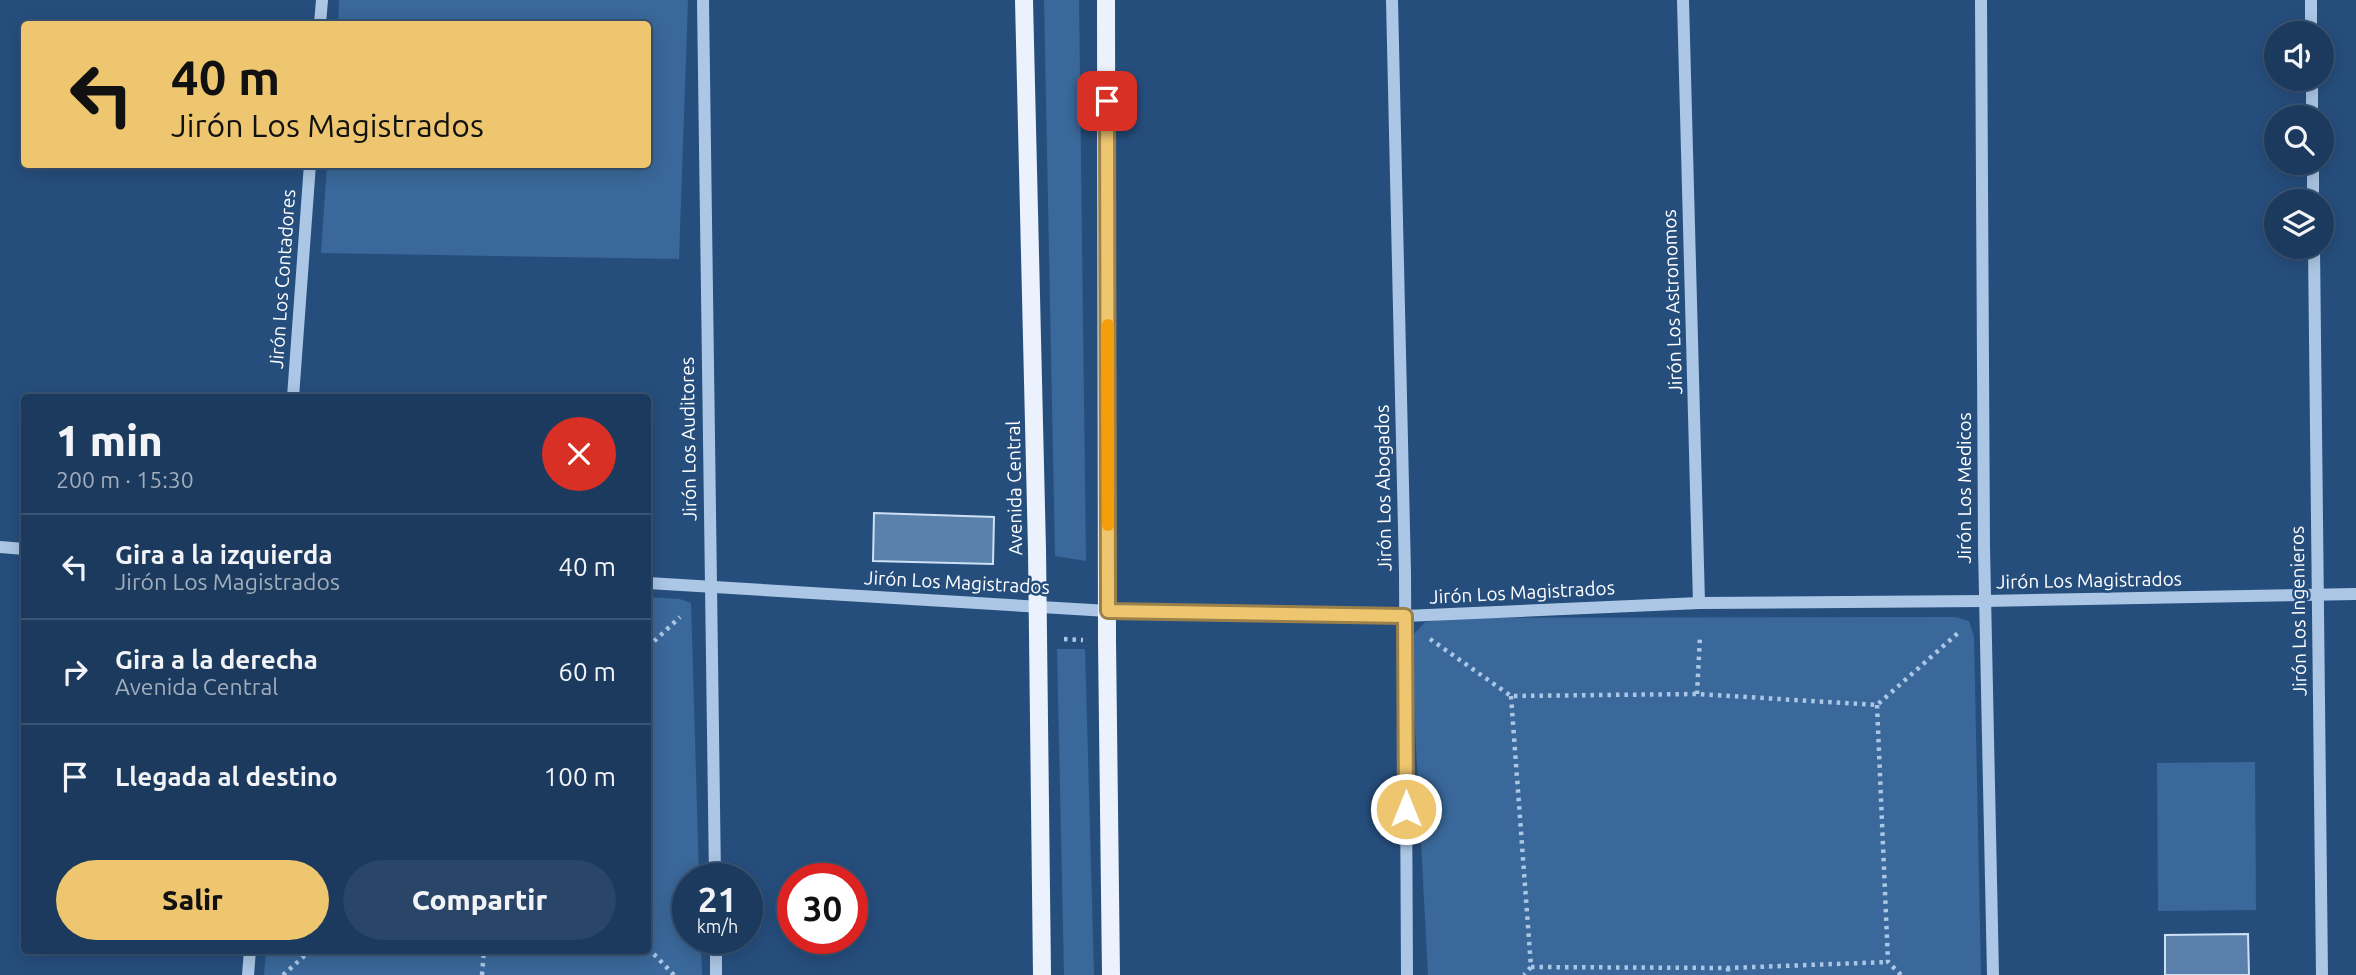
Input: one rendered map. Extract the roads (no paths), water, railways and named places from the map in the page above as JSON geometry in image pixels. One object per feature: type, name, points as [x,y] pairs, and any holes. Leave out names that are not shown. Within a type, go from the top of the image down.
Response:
[{"type":"main road","name":"Avenida Central","points":[[1024,0],[1038,606],[1042,975]]},
{"type":"main road","points":[[1106,0],[1111,975]]},
{"type":"street","points":[[320,21],[322,0]]},
{"type":"street","name":"Jirón Los Auditores","points":[[702,0],[715,863]]},
{"type":"street","name":"Jirón Los Abogados","points":[[1392,0],[1405,616],[1407,975]]},
{"type":"street","name":"Jirón Los Astronomos","points":[[1683,0],[1699,603]]},
{"type":"street","name":"Jirón Los Medicos","points":[[1981,0],[1985,601],[1993,975]]},
{"type":"street","points":[[2311,0],[2311,21]]},
{"type":"street","name":"Jirón Los Contadores","points":[[293,394],[310,168]]},
{"type":"street","name":"Jirón Los Ingenieros","points":[[2314,259],[2322,975]]},
{"type":"street","points":[[0,547],[21,549]]},
{"type":"street","name":"Jirón Los Magistrados","points":[[651,583],[1108,611],[1405,616],[1699,603],[2356,594]]},
{"type":"street","points":[[248,975],[250,954]]},
{"type":"street","points":[[716,954],[716,975]]}]
